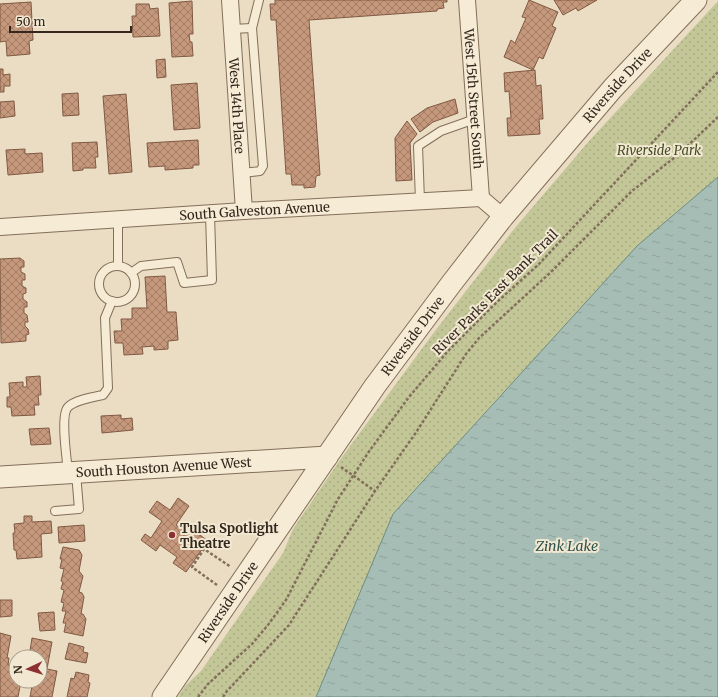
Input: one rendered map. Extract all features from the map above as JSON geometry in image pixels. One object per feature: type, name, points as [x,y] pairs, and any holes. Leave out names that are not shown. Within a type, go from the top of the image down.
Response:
[{"type":"street","name":"West 14th Place","points":[[230,0],[244,211]]},
{"type":"street","name":"West 15th Street South","points":[[467,0],[481,198]]},
{"type":"street","name":"Riverside Drive","points":[[163,697],[384,373],[503,217],[613,88],[696,0]]},
{"type":"street","points":[[481,198],[503,217]]},
{"type":"street","name":"South Galveston Avenue","points":[[0,228],[244,211],[481,198]]},
{"type":"street","name":"South Houston Avenue West","points":[[0,477],[327,457]]},
{"type":"lane","points":[[242,173],[260,171],[263,166],[252,28],[258,0]]},
{"type":"lane","points":[[232,29],[252,28]]},
{"type":"lane","points":[[420,201],[418,146],[441,130],[475,119]]},
{"type":"lane","points":[[131,273],[141,266],[177,262],[184,283],[212,280],[210,214]]},
{"type":"lane","points":[[118,220],[118,266]]},
{"type":"lane","points":[[122,266],[131,273],[134,280],[134,286],[129,297],[124,300],[112,301],[106,298],[99,288],[99,281],[104,270],[110,267],[122,266]]},
{"type":"lane","points":[[55,511],[79,509],[64,417],[68,408],[81,400],[103,395],[108,388],[105,318],[112,301]]},
{"type":"path","name":"River Parks East Bank Trail","points":[[198,697],[208,684],[252,644],[286,600],[324,524],[353,475],[386,427],[448,351],[496,303],[539,264],[718,72]]},
{"type":"path","name":"River Parks East Bank Trail","points":[[223,697],[289,625],[375,491],[417,431],[466,354],[479,338],[550,273],[632,191],[679,154],[718,117]]},
{"type":"path","points":[[353,475],[375,491]]},
{"type":"path","points":[[232,596],[192,567],[204,549],[245,577]]},
{"type":"green space","name":"Riverside Park","points":[[718,1],[718,177],[637,246],[393,514],[316,697],[178,697],[185,686],[201,671],[283,553],[293,529],[342,457],[435,331],[514,229],[589,141]]},
{"type":"water","name":"Zink Lake","points":[[718,177],[718,697],[316,697],[393,514],[637,246]]},
{"type":"building","points":[[275,0],[447,0],[447,2],[443,2],[444,8],[437,9],[437,11],[309,20],[320,175],[316,176],[315,187],[304,188],[304,185],[292,185],[291,174],[286,174],[276,20],[271,20],[270,4],[275,4]]},
{"type":"building","points":[[529,0],[558,12],[552,26],[556,28],[543,59],[539,57],[533,70],[504,57],[511,40],[515,43],[526,18],[522,17]]},
{"type":"building","points":[[554,0],[597,0],[578,11],[576,8],[563,15]]},
{"type":"building","points":[[192,1],[193,34],[189,34],[190,42],[192,42],[193,56],[172,57],[169,3]]},
{"type":"building","points":[[31,2],[33,40],[29,41],[30,54],[7,56],[6,41],[0,42],[0,4]]},
{"type":"building","points":[[136,4],[149,4],[150,9],[158,8],[160,36],[133,37],[132,16],[136,16]]},
{"type":"building","points":[[165,59],[166,77],[157,78],[156,60]]},
{"type":"building","points":[[0,69],[3,69],[3,75],[10,74],[10,86],[4,86],[4,92],[0,92]]},
{"type":"building","points":[[535,70],[536,86],[541,85],[543,119],[539,119],[540,134],[508,136],[507,118],[511,118],[509,91],[505,92],[504,73]]},
{"type":"building","points":[[197,83],[200,128],[174,130],[171,85]]},
{"type":"building","points":[[78,93],[79,115],[63,116],[62,94]]},
{"type":"building","points":[[126,94],[132,172],[109,174],[103,96]]},
{"type":"building","points":[[455,99],[458,113],[433,122],[420,132],[411,119],[427,108]]},
{"type":"building","points":[[14,101],[15,116],[0,118],[0,102]]},
{"type":"building","points":[[407,121],[417,134],[410,143],[412,180],[396,181],[395,138]]},
{"type":"building","points":[[198,140],[199,165],[193,165],[193,168],[165,170],[165,166],[149,167],[147,143]]},
{"type":"building","points":[[97,142],[98,157],[95,157],[96,168],[83,168],[83,170],[73,171],[72,143]]},
{"type":"building","points":[[25,149],[25,154],[42,153],[43,172],[8,175],[6,150]]},
{"type":"building","points":[[20,258],[24,261],[24,267],[21,267],[21,272],[25,274],[25,280],[22,280],[22,286],[26,288],[26,293],[23,294],[23,299],[27,302],[27,307],[24,307],[24,313],[27,315],[28,322],[25,322],[25,326],[28,329],[29,334],[26,335],[26,341],[1,343],[0,259]]},
{"type":"building","points":[[165,276],[167,312],[176,312],[178,340],[168,341],[168,349],[154,350],[154,346],[142,347],[143,354],[124,355],[123,343],[115,343],[114,331],[122,331],[121,319],[132,319],[132,308],[147,308],[145,277]]},
{"type":"building","points":[[40,376],[41,395],[38,395],[39,405],[34,405],[35,415],[12,416],[11,407],[7,407],[7,397],[10,397],[9,383],[23,382],[23,387],[27,387],[26,377]]},
{"type":"building","points":[[121,415],[121,419],[132,418],[133,430],[102,433],[101,416]]},
{"type":"building","points":[[49,428],[51,444],[31,445],[29,429]]},
{"type":"building","name":"Tulsa Spotlight Theatre","points":[[178,498],[189,506],[176,525],[192,537],[196,532],[208,541],[186,572],[173,563],[177,557],[160,545],[156,551],[141,540],[145,534],[151,538],[162,521],[149,512],[157,501],[170,510]]},
{"type":"building","points":[[24,516],[32,516],[32,522],[51,521],[52,533],[41,534],[42,557],[17,559],[16,550],[14,550],[14,524],[24,523]]},
{"type":"building","points":[[84,525],[85,541],[59,543],[58,527]]},
{"type":"building","points":[[63,547],[79,550],[82,555],[79,571],[83,576],[79,592],[82,593],[84,597],[81,614],[83,614],[86,619],[83,636],[64,632],[66,623],[63,623],[66,611],[62,611],[64,603],[61,602],[64,590],[61,589],[63,582],[61,581],[64,569],[60,568],[62,559],[60,559]]},
{"type":"building","points":[[0,600],[12,600],[12,616],[0,617]]},
{"type":"building","points":[[54,612],[55,630],[40,631],[38,613]]},
{"type":"building","points":[[0,633],[11,636],[7,658],[8,689],[20,689],[18,697],[0,697]]},
{"type":"building","points":[[32,638],[52,642],[48,664],[48,649],[30,649]]},
{"type":"building","points":[[69,643],[84,647],[83,652],[88,653],[86,663],[65,659]]},
{"type":"building","points":[[48,669],[57,671],[52,697],[30,697],[32,689],[48,689]]},
{"type":"building","points":[[76,672],[89,675],[88,682],[90,683],[87,697],[67,697],[71,678],[74,679]]},
{"type":"place","name":"Tulsa Spotlight Theatre","points":[[172,535]]}]
